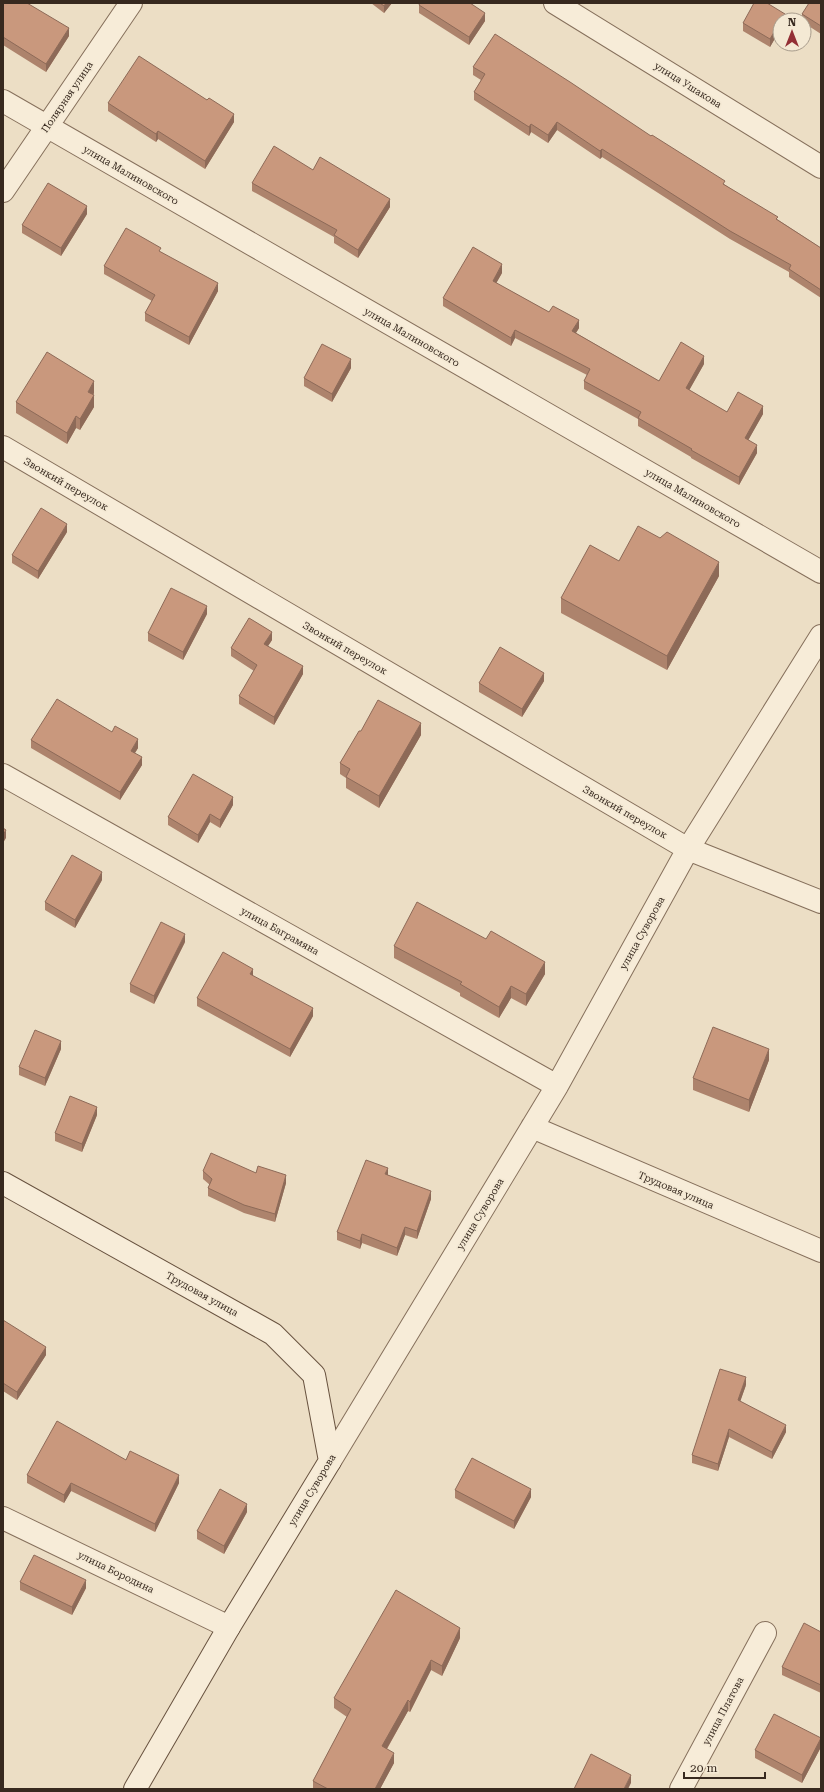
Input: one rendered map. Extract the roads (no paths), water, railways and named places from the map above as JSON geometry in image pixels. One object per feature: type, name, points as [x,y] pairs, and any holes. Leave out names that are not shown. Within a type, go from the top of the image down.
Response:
[{"type":"street","name":"Полярная улица","points":[[3,191],[131,3]]},
{"type":"street","name":"улица Ушакова","points":[[555,3],[821,166]]},
{"type":"street","name":"улица Малиновского","points":[[3,101],[821,572]]},
{"type":"street","name":"Звонкий переулок","points":[[3,448],[688,849],[821,902]]},
{"type":"street","name":"улица Суворова","points":[[135,1789],[229,1627],[557,1086],[688,849],[821,636]]},
{"type":"street","name":"улица Баграмяна","points":[[3,775],[557,1086]]},
{"type":"street","name":"Трудовая улица","points":[[532,1128],[821,1251]]},
{"type":"street","name":"Трудовая улица","points":[[3,1184],[273,1334],[314,1375],[330,1461]]},
{"type":"street","name":"улица Бородина","points":[[3,1518],[229,1627]]},
{"type":"street","name":"улица Платова","points":[[680,1789],[765,1633]]}]
